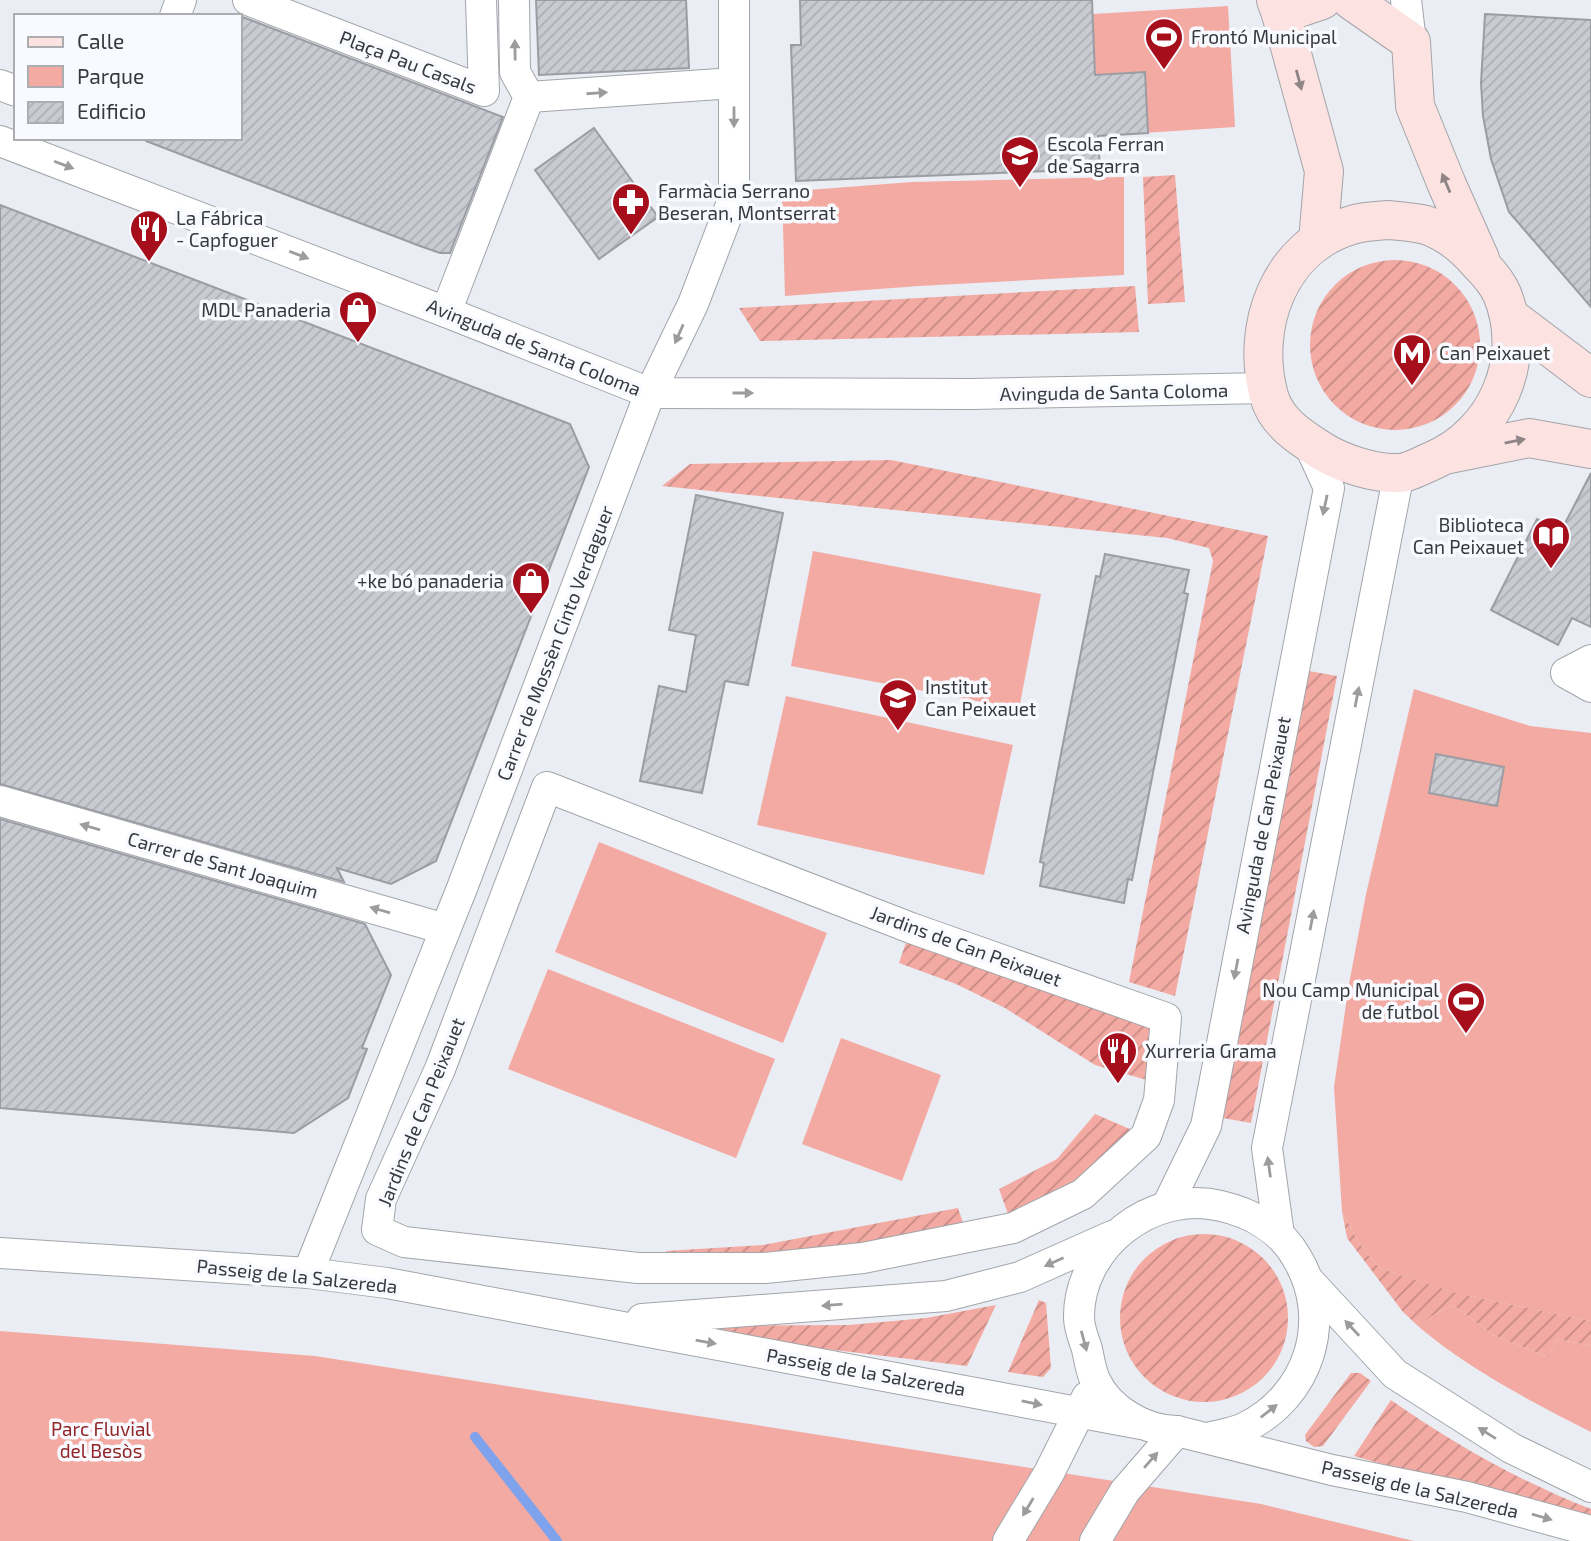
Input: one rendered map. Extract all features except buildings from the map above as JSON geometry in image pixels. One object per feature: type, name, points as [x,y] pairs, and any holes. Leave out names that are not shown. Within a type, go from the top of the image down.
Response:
[{"type":"street","name":"Plaça Pau Casals","points":[[248,0],[484,91],[481,0]]},
{"type":"street","points":[[446,312],[528,97],[515,72],[514,0]]},
{"type":"street","name":"Carrer de Mossèn Cinto Verdaguer","points":[[308,1273],[445,929],[650,393],[693,303],[734,197],[734,0]]},
{"type":"street","points":[[1318,241],[1324,171],[1278,7],[1322,0]]},
{"type":"street","points":[[1351,0],[1411,42]]},
{"type":"street","points":[[1406,0],[1415,106],[1484,268]]},
{"type":"street","points":[[528,97],[734,83]]},
{"type":"street","name":"Avinguda de Santa Coloma","points":[[0,141],[650,393],[971,394],[1266,388]]},
{"type":"street","points":[[1448,454],[1479,430],[1502,396],[1512,357],[1510,317],[1501,292],[1460,242],[1426,225],[1389,219],[1352,225],[1318,241],[1290,267],[1271,300],[1263,337],[1266,388],[1272,407],[1292,431],[1333,458],[1361,467],[1399,473],[1448,454],[1529,438],[1591,449]]},
{"type":"street","points":[[1510,317],[1591,378]]},
{"type":"street","name":"Avinguda de Can Peixauet","points":[[1167,1206],[1206,1126],[1329,488],[1308,442]]},
{"type":"street","points":[[1279,1235],[1266,1148],[1399,473]]},
{"type":"street","points":[[1591,660],[1566,673],[1591,687]]},
{"type":"street","name":"Jardins de Can Peixauet","points":[[547,787],[911,928],[1166,1018],[1158,1100],[1146,1136],[1083,1194],[1013,1228],[863,1258],[765,1268],[638,1268],[404,1242],[377,1230],[382,1199],[440,1069],[547,787]]},
{"type":"street","name":"Carrer de Sant Joaquim","points":[[0,801],[445,929]]},
{"type":"street","points":[[1309,1281],[1315,1316],[1311,1351],[1296,1384],[1272,1410],[1242,1429],[1208,1437],[1162,1431],[1141,1424],[1115,1405],[1096,1381],[1079,1320],[1083,1288],[1096,1259],[1116,1235],[1140,1217],[1167,1206],[1207,1202],[1245,1212],[1279,1235],[1296,1256],[1309,1281],[1395,1374],[1511,1448],[1591,1488]]},
{"type":"street","name":"Passeig de la Salzereda","points":[[591,1321],[712,1315],[946,1296],[1020,1278],[1116,1235]]},
{"type":"street","name":"Passeig de la Salzereda","points":[[0,1253],[308,1273],[387,1283],[1141,1424]]},
{"type":"street","points":[[1008,1541],[1049,1472],[1096,1381]]},
{"type":"street","points":[[1095,1541],[1125,1490],[1177,1431]]},
{"type":"street","name":"Passeig de la Salzereda","points":[[1208,1437],[1332,1470],[1467,1497],[1591,1531]]},
{"type":"green space","name":"Frontó Municipal","points":[[1228,6],[1235,127],[1098,136],[1093,14]]},
{"type":"green space","points":[[1175,175],[1185,302],[1148,304],[1143,177]]},
{"type":"green space","points":[[1124,177],[1124,275],[785,296],[782,192],[912,182]]},
{"type":"green space","points":[[1395,260],[1427,267],[1455,285],[1473,313],[1480,345],[1473,377],[1455,405],[1427,423],[1395,430],[1363,423],[1335,405],[1317,377],[1310,345],[1317,313],[1335,285],[1363,267]]},
{"type":"green space","points":[[1135,286],[1139,332],[760,341],[739,308]]},
{"type":"green space","points":[[891,460],[1268,536],[1175,996],[1129,982],[1213,561],[1209,548],[1167,538],[662,486],[690,464]]},
{"type":"green space","points":[[813,551],[1041,594],[1019,709],[791,666]]},
{"type":"green space","points":[[1309,671],[1337,676],[1251,1123],[1223,1118]]},
{"type":"green space","name":"Nou Camp Municipal de futbol","points":[[1414,689],[1530,726],[1591,733],[1591,1321],[1458,1294],[1379,1268],[1359,1243],[1342,1211],[1334,1087],[1366,894]]},
{"type":"green space","points":[[786,696],[1013,745],[984,875],[757,825]]},
{"type":"green space","points":[[599,842],[827,933],[783,1043],[555,952]]},
{"type":"green space","points":[[911,928],[1166,1018],[1157,1083],[1095,1065],[1005,1008],[956,984],[899,963]]},
{"type":"green space","points":[[548,969],[775,1059],[736,1158],[508,1069]]},
{"type":"green space","points":[[841,1038],[941,1075],[902,1181],[802,1144]]},
{"type":"green space","points":[[1095,1114],[1146,1136],[1013,1228],[999,1189],[1057,1159]]},
{"type":"green space","points":[[958,1208],[968,1237],[664,1268],[666,1251],[763,1245]]},
{"type":"green space","points":[[1342,1211],[1359,1243],[1379,1268],[1459,1294],[1591,1321],[1591,1346],[1557,1339],[1548,1357],[1493,1335],[1453,1305],[1430,1317],[1419,1327],[1403,1312],[1347,1238]]},
{"type":"green space","points":[[1204,1234],[1236,1240],[1263,1259],[1282,1286],[1288,1318],[1282,1350],[1263,1377],[1236,1396],[1204,1402],[1172,1396],[1145,1377],[1126,1350],[1120,1318],[1126,1286],[1145,1259],[1172,1240]]},
{"type":"green space","points":[[1039,1300],[1046,1303],[1051,1368],[1043,1377],[1008,1372]]},
{"type":"green space","points":[[996,1305],[967,1366],[686,1332],[689,1326],[849,1325],[926,1318]]},
{"type":"green space","points":[[1453,1305],[1493,1335],[1548,1357],[1557,1339],[1591,1346],[1591,1432],[1480,1371],[1419,1327],[1430,1317]]},
{"type":"green space","name":"Parc Fluvial del Besòs","points":[[0,1331],[315,1356],[1261,1504],[1414,1541],[0,1541]]},
{"type":"green space","points":[[1351,1373],[1360,1373],[1371,1381],[1323,1446],[1314,1447],[1306,1441],[1305,1435]]},
{"type":"green space","points":[[1391,1400],[1488,1461],[1591,1509],[1591,1523],[1354,1456]]},
{"type":"waterway","points":[[475,1437],[557,1541]]},
{"type":"place","name":"Frontó Municipal","points":[[1164,71]]},
{"type":"place","name":"Escola Ferran de Sagarra","points":[[1020,189]]},
{"type":"place","name":"Farmàcia Serrano Beseran, Montserrat","points":[[631,236]]},
{"type":"place","name":"La Fábrica - Capfoguer","points":[[149,263]]},
{"type":"place","name":"MDL Panaderia","points":[[358,344]]},
{"type":"place","name":"Can Peixauet","points":[[1412,387]]},
{"type":"place","name":"Biblioteca Can Peixauet","points":[[1551,570]]},
{"type":"place","name":"+ke bó panaderia","points":[[531,615]]},
{"type":"place","name":"Institut Can Peixauet","points":[[898,732]]},
{"type":"place","name":"Nou Camp Municipal de futbol","points":[[1466,1035]]},
{"type":"place","name":"Xurreria Grama","points":[[1118,1085]]}]
